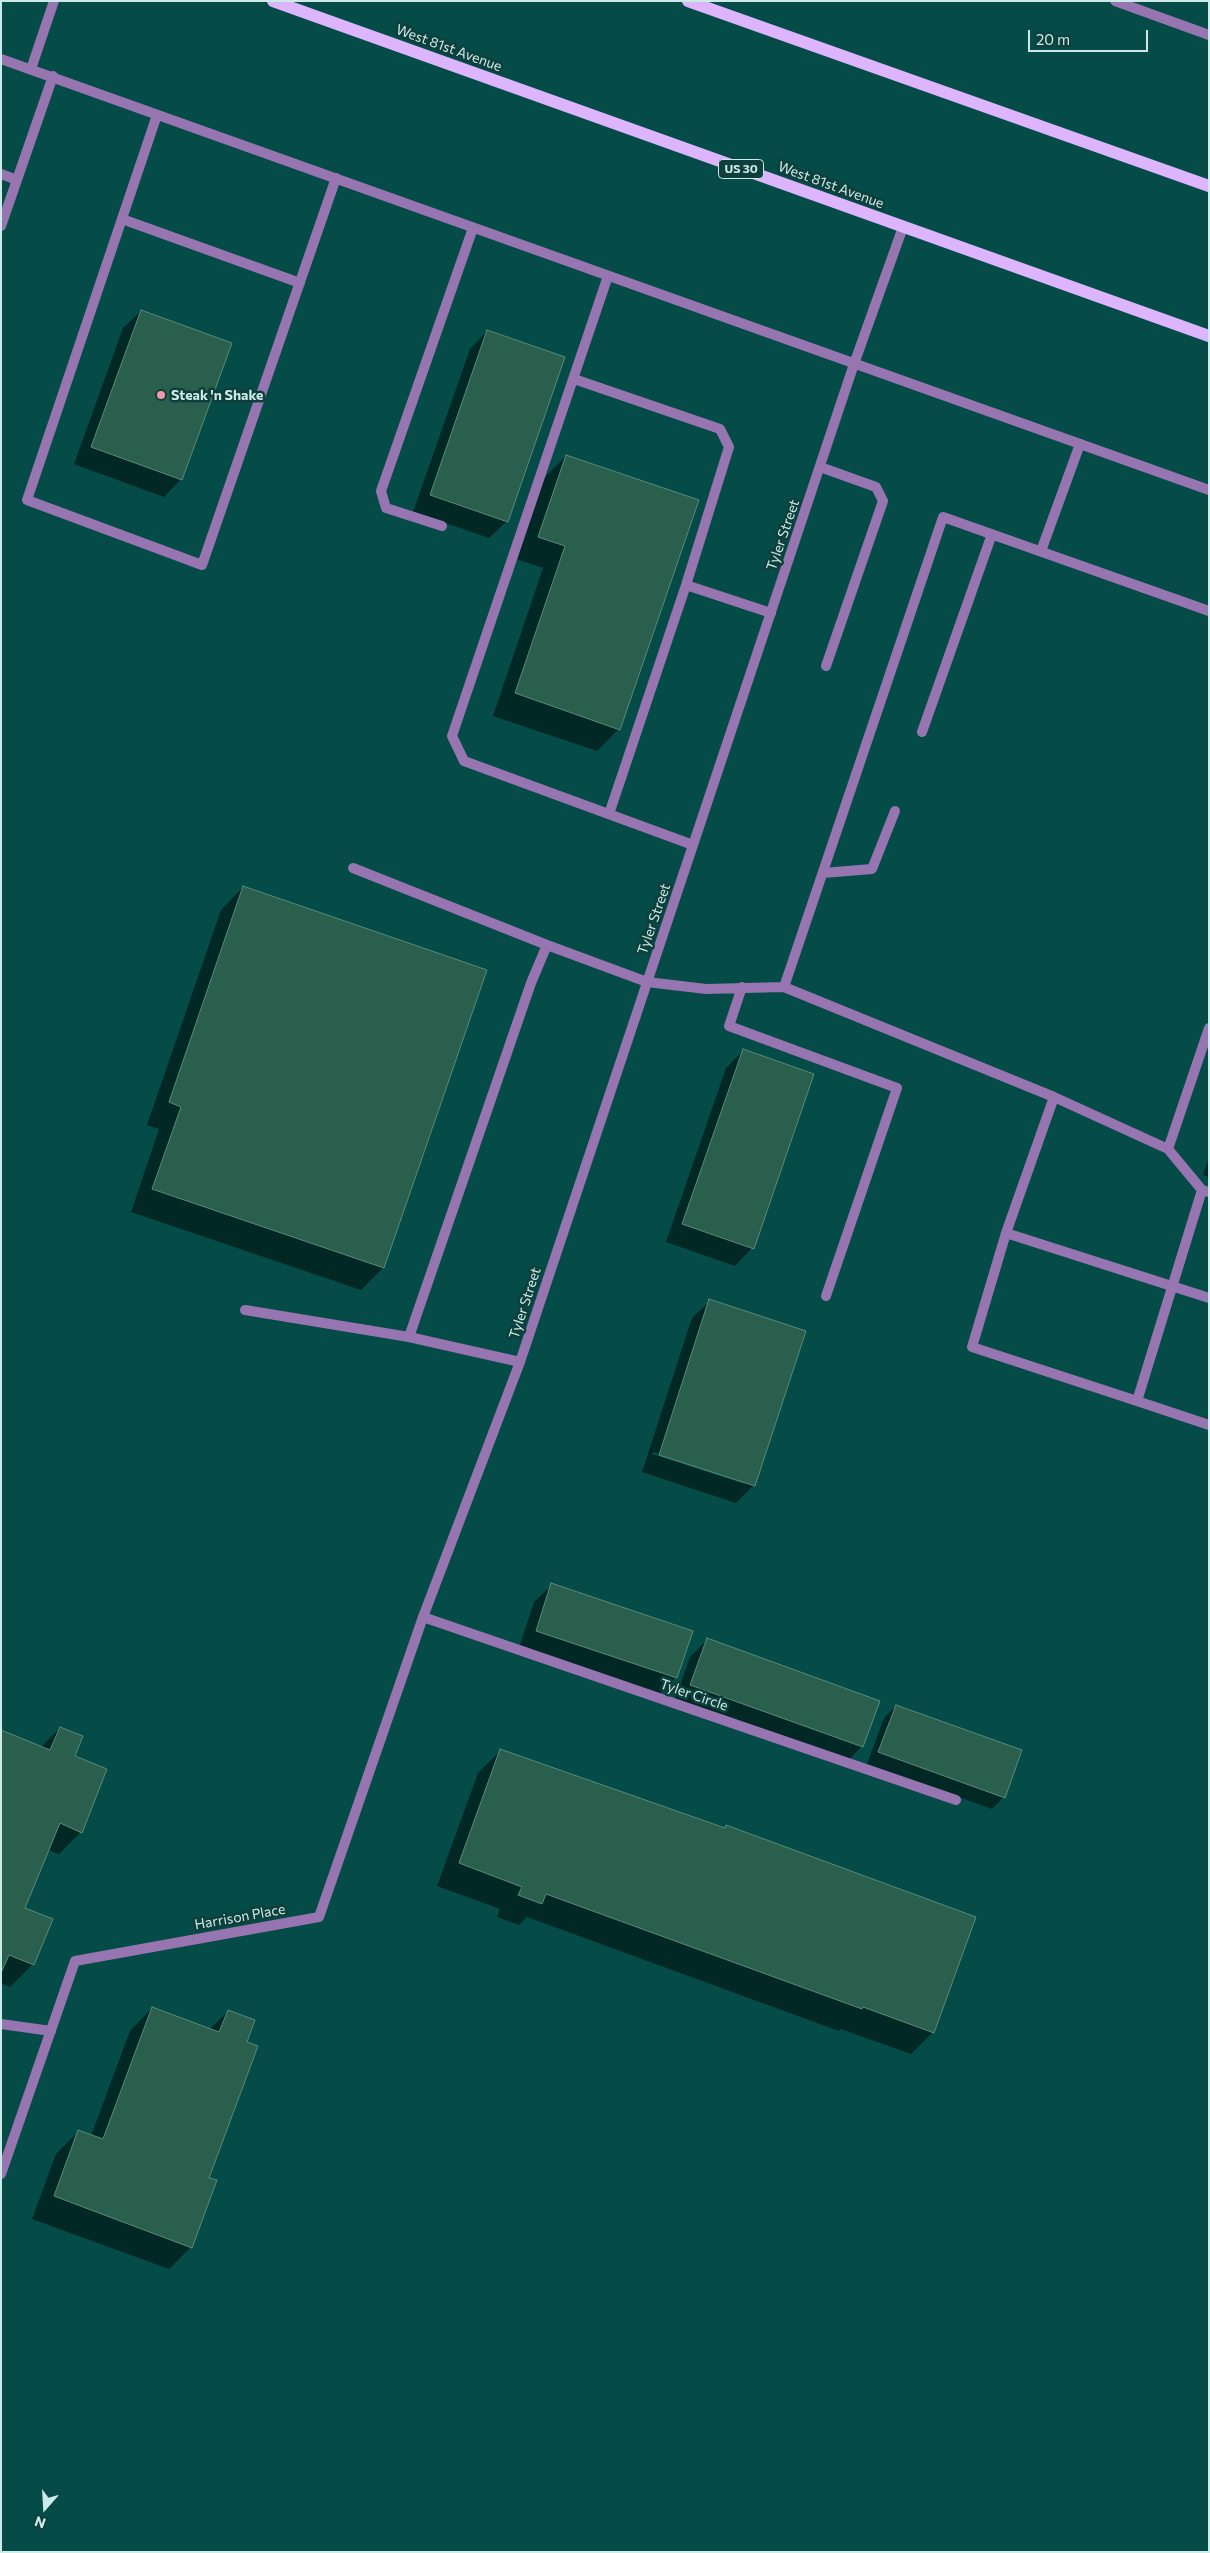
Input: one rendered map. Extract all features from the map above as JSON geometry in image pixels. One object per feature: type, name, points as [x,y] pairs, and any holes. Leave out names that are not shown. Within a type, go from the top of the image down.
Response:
[{"type":"main road","name":"West 81st Avenue","points":[[273,1],[1209,336]]},
{"type":"main road","points":[[688,1],[1209,186]]},
{"type":"street","points":[[31,69],[54,1]]},
{"type":"street","points":[[1115,1],[1209,35]]},
{"type":"street","points":[[1,59],[1209,490]]},
{"type":"street","points":[[1,226],[53,76]]},
{"type":"street","points":[[157,115],[27,500],[202,564],[336,178]]},
{"type":"street","points":[[1,174],[18,180]]},
{"type":"street","points":[[122,219],[300,283]]},
{"type":"street","name":"Tyler Street","points":[[424,1617],[520,1362],[854,364],[903,227]]},
{"type":"street","points":[[442,526],[386,508],[381,490],[473,228]]},
{"type":"street","points":[[608,276],[452,736],[464,761],[693,845]]},
{"type":"street","points":[[574,379],[720,429],[729,447],[686,585],[608,814]]},
{"type":"street","points":[[1041,551],[1080,444]]},
{"type":"street","points":[[820,467],[876,486],[883,501],[826,666]]},
{"type":"street","points":[[784,987],[942,516],[1209,610]]},
{"type":"street","points":[[922,732],[992,534]]},
{"type":"street","points":[[686,585],[771,613]]},
{"type":"street","points":[[822,873],[872,869],[895,811]]},
{"type":"street","points":[[353,868],[547,945],[647,982],[706,989],[784,987],[1054,1097],[1168,1149],[1205,1191],[1172,1286],[1137,1401]]},
{"type":"street","points":[[410,1336],[528,992],[547,945]]},
{"type":"street","points":[[742,987],[729,1026],[897,1088],[826,1296]]},
{"type":"street","points":[[1168,1149],[1209,1028]]},
{"type":"street","points":[[1054,1097],[1006,1234],[972,1346],[1209,1425]]},
{"type":"street","points":[[1006,1234],[1209,1298]]},
{"type":"street","points":[[245,1310],[410,1336],[520,1362]]},
{"type":"street","name":"Tyler Circle","points":[[424,1617],[956,1800]]},
{"type":"street","name":"Harrison Place","points":[[1,2174],[75,1961],[318,1917],[424,1617]]},
{"type":"street","points":[[1,2024],[51,2032]]},
{"type":"building","name":"Steak 'n Shake","points":[[141,310],[232,343],[182,480],[91,447]]},
{"type":"building","points":[[487,330],[565,357],[508,522],[430,495]]},
{"type":"building","points":[[566,455],[699,500],[620,730],[515,693],[565,546],[538,537]]},
{"type":"building","points":[[243,886],[487,970],[384,1268],[152,1189],[181,1107],[169,1102]]},
{"type":"building","points":[[743,1049],[814,1074],[754,1249],[682,1224]]},
{"type":"building","points":[[709,1299],[806,1331],[755,1486],[659,1455]]},
{"type":"building","points":[[551,1583],[693,1631],[677,1678],[536,1631]]},
{"type":"building","points":[[707,1638],[880,1701],[863,1747],[690,1685]]},
{"type":"building","points":[[896,1705],[1022,1750],[1005,1798],[878,1752]]},
{"type":"building","points":[[60,1727],[83,1736],[75,1756],[107,1769],[82,1833],[60,1823],[25,1908],[53,1919],[34,1965],[9,1955],[1,1973],[1,1730],[50,1750]]},
{"type":"building","points":[[500,1749],[725,1828],[726,1825],[976,1917],[934,2033],[863,2007],[862,2009],[546,1894],[542,1904],[518,1895],[522,1887],[459,1863]]},
{"type":"building","points":[[152,2007],[219,2032],[228,2010],[255,2020],[247,2042],[258,2046],[209,2178],[217,2180],[192,2248],[54,2196],[78,2130],[103,2139]]},
{"type":"place","name":"Steak 'n Shake","points":[[161,395]]}]
